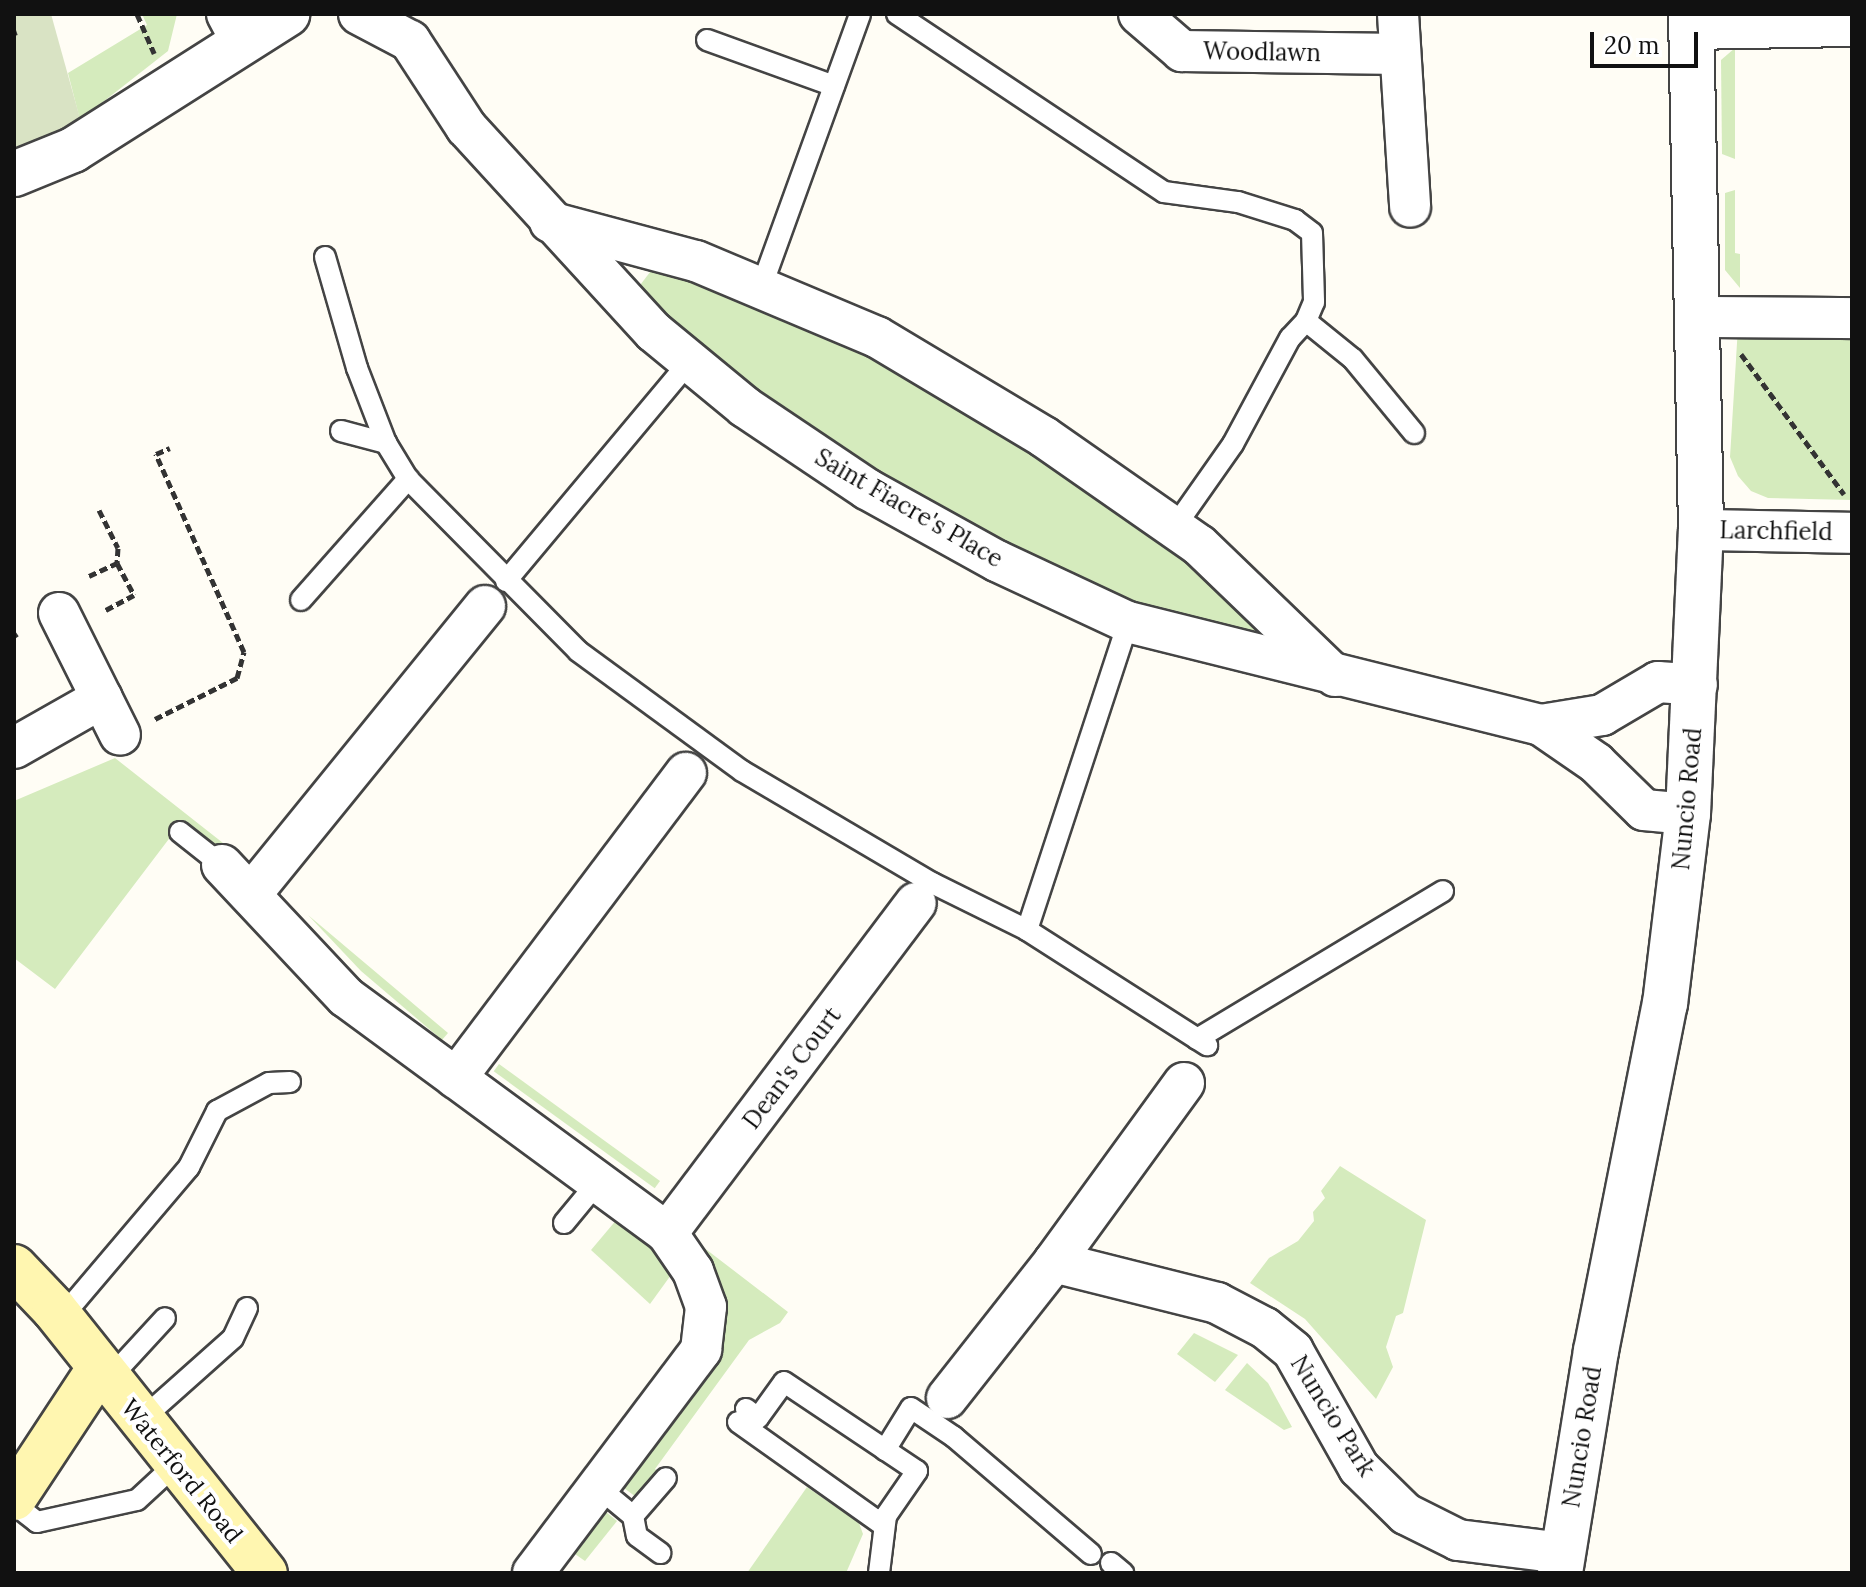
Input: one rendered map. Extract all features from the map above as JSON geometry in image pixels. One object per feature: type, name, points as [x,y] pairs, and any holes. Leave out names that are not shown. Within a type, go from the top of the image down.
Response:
[{"type":"main road","name":"Waterford Road","points":[[14,1267],[61,1318],[265,1573]]},
{"type":"main road","points":[[14,1498],[103,1374]]},
{"type":"street","points":[[14,174],[73,150],[235,28],[287,14]]},
{"type":"street","name":"Saint Fiacre's Place","points":[[359,14],[411,28],[466,127],[654,332],[745,407],[867,489],[997,561],[1128,622],[1337,677],[1541,725],[1596,763],[1644,810],[1688,814]]},
{"type":"street","name":"Woodlawn","points":[[1139,14],[1182,51],[1400,54]]},
{"type":"street","points":[[1398,14],[1410,207]]},
{"type":"street","points":[[1691,21],[1852,26]]},
{"type":"street","name":"Nuncio Road","points":[[1562,1563],[1596,1351],[1665,1004],[1688,814],[1697,685],[1701,530],[1716,317],[1691,21]]},
{"type":"street","name":"Saint Fiacre's Place","points":[[550,222],[696,261],[877,337],[1044,437],[1174,528],[1337,677]]},
{"type":"street","points":[[1716,317],[1852,318]]},
{"type":"street","name":"Larchfield","points":[[1701,530],[1852,533]]},
{"type":"street","points":[[251,894],[495,594]]},
{"type":"street","points":[[59,613],[120,735]]},
{"type":"street","name":"Saint Fiacre's Place","points":[[1541,725],[1602,715],[1658,682],[1697,685]]},
{"type":"street","points":[[14,748],[102,698]]},
{"type":"street","points":[[456,1078],[686,773]]},
{"type":"street","points":[[222,865],[346,997],[667,1233],[693,1271],[706,1307],[701,1350],[533,1573]]},
{"type":"street","name":"Dean's Court","points":[[667,1233],[916,903]]},
{"type":"street","points":[[947,1398],[1054,1262],[1184,1083]]},
{"type":"street","name":"Nuncio Park","points":[[1054,1262],[1217,1303],[1265,1328],[1293,1351],[1359,1468],[1406,1514],[1458,1540],[1562,1563]]},
{"type":"lane","points":[[761,288],[860,14]]},
{"type":"lane","points":[[897,14],[1164,192],[1238,202],[1295,220],[1312,233],[1316,253],[1314,302],[1306,321],[1290,338],[1233,444],[1174,528]]},
{"type":"lane","points":[[707,40],[834,86]]},
{"type":"lane","points":[[325,257],[357,368],[386,443],[408,479],[495,594],[742,771],[932,883],[1027,930],[1202,1042],[1443,891]]},
{"type":"lane","points":[[1306,321],[1353,359],[1414,433]]},
{"type":"lane","points":[[495,594],[690,361]]},
{"type":"lane","points":[[341,431],[386,443]]},
{"type":"lane","points":[[301,600],[408,479]]},
{"type":"lane","points":[[1027,930],[1128,622]]},
{"type":"lane","points":[[180,832],[222,865]]},
{"type":"lane","points":[[61,1318],[189,1167],[217,1111],[269,1083],[290,1082]]},
{"type":"lane","points":[[564,1223],[598,1182]]},
{"type":"lane","points":[[141,1420],[233,1338],[247,1308]]},
{"type":"lane","points":[[103,1374],[165,1318]]},
{"type":"lane","points":[[879,1573],[883,1525],[917,1471],[784,1382],[758,1418],[742,1415],[883,1525]]},
{"type":"lane","points":[[885,1450],[911,1408],[954,1437],[1091,1554]]},
{"type":"lane","points":[[14,1504],[37,1522],[137,1500],[177,1463]]},
{"type":"lane","points":[[633,1516],[668,1483]]},
{"type":"lane","points":[[598,1487],[633,1516],[637,1536],[660,1553]]},
{"type":"path","points":[[137,14],[155,47],[153,59]]},
{"type":"path","points":[[1716,317],[1731,352],[1746,361],[1852,506]]},
{"type":"path","points":[[156,719],[237,678],[244,652],[156,454],[170,448]]},
{"type":"path","points":[[99,510],[118,548],[117,563],[134,595],[106,610]]},
{"type":"path","points":[[89,576],[117,563]]},
{"type":"green space","points":[[14,14],[51,14],[81,122],[14,155]]},
{"type":"green space","points":[[142,14],[177,14],[168,51],[80,120],[68,73],[147,25]]},
{"type":"green space","points":[[1735,48],[1735,159],[1722,154],[1721,60]]},
{"type":"green space","points":[[1735,190],[1735,253],[1740,254],[1740,288],[1725,270],[1725,193]]},
{"type":"green space","points":[[657,263],[888,365],[1030,449],[1188,559],[1262,631],[1251,649],[1132,618],[778,422],[634,293]]},
{"type":"green space","points":[[1738,327],[1852,329],[1852,500],[1768,498],[1751,491],[1738,476],[1730,457]]},
{"type":"green space","points":[[115,758],[223,843],[218,851],[181,823],[55,989],[14,958],[14,801]]},
{"type":"green space","points":[[308,915],[448,1033],[442,1040],[361,971]]},
{"type":"green space","points":[[499,1064],[660,1181],[655,1188],[494,1071]]},
{"type":"green space","points":[[1340,1166],[1426,1220],[1403,1313],[1396,1316],[1386,1347],[1393,1367],[1376,1399],[1305,1319],[1250,1283],[1269,1258],[1298,1241],[1314,1221],[1313,1212],[1325,1198],[1321,1191]]},
{"type":"green space","points":[[618,1218],[657,1251],[671,1275],[650,1304],[591,1250]]},
{"type":"green space","points":[[703,1247],[788,1312],[780,1323],[749,1340],[655,1469],[659,1473],[640,1500],[620,1485],[714,1350],[724,1324],[724,1301]]},
{"type":"green space","points":[[1194,1333],[1238,1355],[1215,1382],[1177,1354]]},
{"type":"green space","points":[[1247,1363],[1268,1383],[1292,1427],[1284,1430],[1225,1390]]},
{"type":"green space","points":[[807,1487],[859,1523],[863,1534],[846,1573],[747,1573]]},
{"type":"green space","points":[[606,1512],[617,1521],[585,1561],[575,1554]]}]
